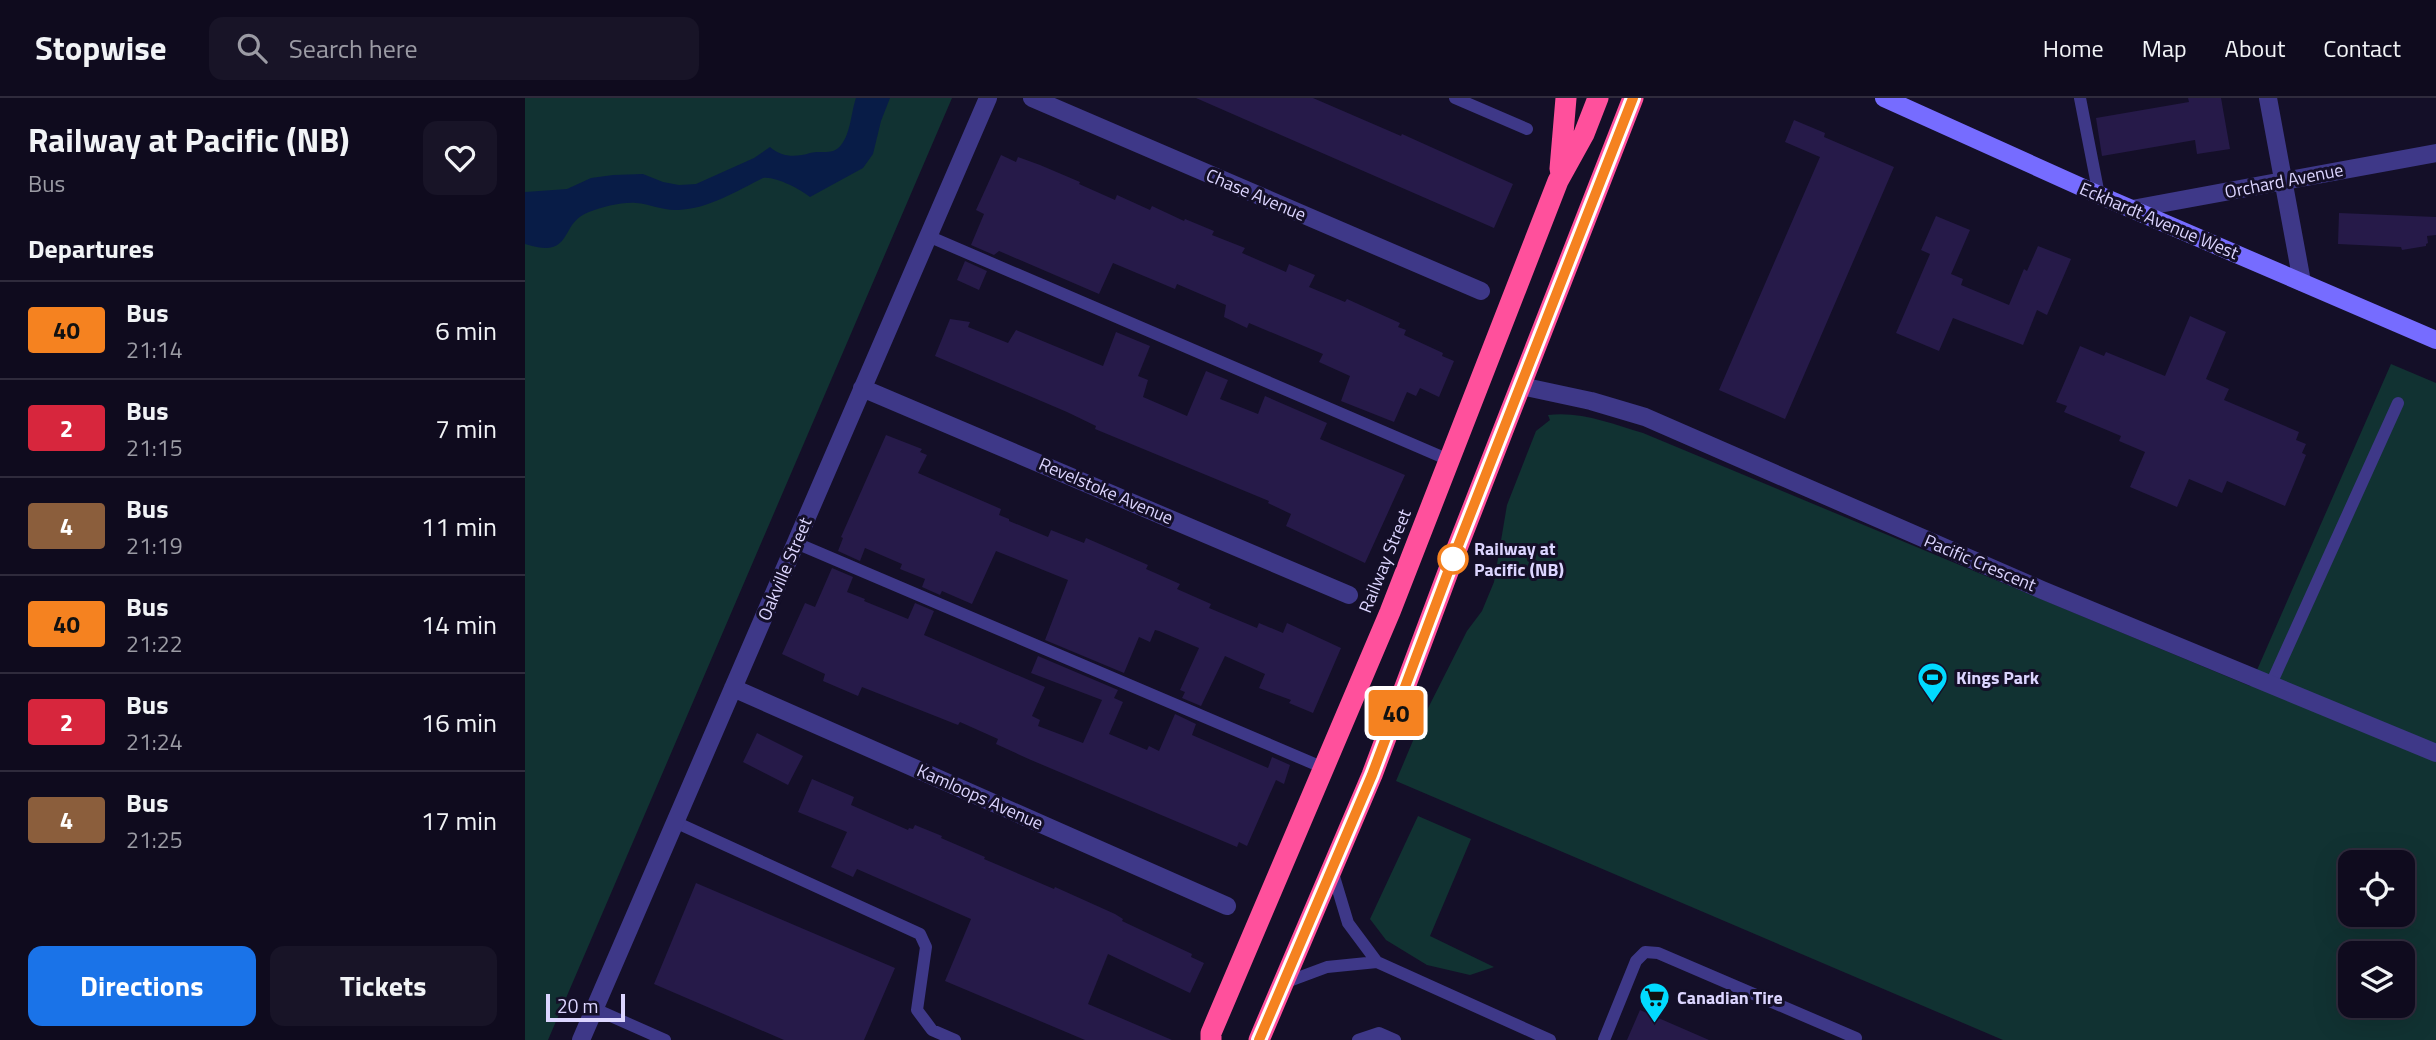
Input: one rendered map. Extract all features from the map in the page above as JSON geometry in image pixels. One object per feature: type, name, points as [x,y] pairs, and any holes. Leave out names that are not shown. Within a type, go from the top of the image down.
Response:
[{"type":"highway","points":[[1558,181],[1566,98]]},
{"type":"highway","name":"Railway Street","points":[[1211,1040],[1211,1033],[1390,612],[1558,181],[1584,134],[1598,98]]},
{"type":"highway","points":[[1259,1040],[1372,775],[1633,98]]},
{"type":"main road","name":"Eckhardt Avenue West","points":[[1884,98],[2099,195],[2436,340]]},
{"type":"street","name":"Oakville Street","points":[[583,1040],[988,98]]},
{"type":"street","name":"Chase Avenue","points":[[1032,98],[1481,291]]},
{"type":"street","points":[[2268,98],[2302,282]]},
{"type":"street","name":"Orchard Avenue","points":[[2132,209],[2436,153]]},
{"type":"street","name":"Pacific Crescent","points":[[1521,386],[1591,401],[1645,417],[2042,590],[2436,754]]},
{"type":"street","name":"Revelstoke Avenue","points":[[862,388],[1349,594]]},
{"type":"street","name":"Kamloops Avenue","points":[[733,688],[1227,906]]},
{"type":"lane","points":[[1455,98],[1527,129]]},
{"type":"lane","points":[[2080,98],[2099,195]]},
{"type":"lane","points":[[928,236],[1449,460]]},
{"type":"lane","points":[[2271,684],[2398,404]]},
{"type":"lane","points":[[796,543],[1324,768]]},
{"type":"lane","points":[[675,822],[920,934],[926,947],[917,1010],[932,1030],[955,1040]]},
{"type":"lane","points":[[1332,870],[1348,923],[1377,962],[1550,1040]]},
{"type":"lane","points":[[1604,1040],[1636,961],[1645,952],[1658,953],[1856,1038]]},
{"type":"lane","points":[[1284,983],[1327,967],[1377,962]]},
{"type":"lane","points":[[595,1009],[666,1040]]},
{"type":"lane","points":[[1358,1040],[1379,1033],[1395,1040]]},
{"type":"green space","points":[[525,98],[952,98],[548,1040],[525,1040]]},
{"type":"green space","name":"Kings Park","points":[[2391,364],[2436,383],[2436,1040],[2003,1040],[1396,781],[1420,724],[1467,631],[1482,611],[1494,582],[1507,505],[1536,431],[1550,420],[1548,415],[1560,414],[1608,422],[1643,433],[2250,686]]},
{"type":"green space","points":[[1418,816],[1471,839],[1430,936],[1494,967],[1470,975],[1427,965],[1386,940],[1370,919]]},
{"type":"water","points":[[856,98],[890,98],[873,154],[863,168],[810,197],[781,181],[763,178],[722,198],[689,209],[667,209],[636,203],[606,207],[579,217],[559,244],[541,248],[525,244],[525,192],[567,189],[591,178],[613,175],[643,174],[663,182],[696,184],[754,158],[770,147],[790,156],[831,152],[844,140]]},
{"type":"building","points":[[1196,98],[1313,98],[1513,184],[1494,228]]},
{"type":"building","points":[[2188,98],[2221,98],[2230,149],[2197,154],[2195,140],[2102,156],[2096,118],[2189,102]]},
{"type":"building","points":[[1794,120],[1825,133],[1824,137],[1894,167],[1785,419],[1719,390],[1820,157],[1785,142]]},
{"type":"building","points":[[1001,155],[1016,162],[1018,157],[1040,165],[1115,200],[1117,195],[1150,210],[1152,206],[1184,221],[1185,219],[1214,231],[1212,235],[1245,248],[1242,253],[1286,272],[1289,264],[1315,275],[1309,287],[1345,302],[1347,299],[1400,323],[1398,327],[1406,330],[1404,335],[1454,361],[1439,397],[1420,388],[1416,396],[1407,392],[1394,422],[1341,401],[1350,376],[1319,362],[1323,354],[1249,323],[1247,328],[1224,317],[1226,305],[1177,284],[1175,289],[1113,263],[1099,294],[999,251],[994,255],[971,245],[984,214],[976,210]]},
{"type":"building","points":[[2339,213],[2436,217],[2436,235],[2427,236],[2426,246],[2402,250],[2401,247],[2338,244]]},
{"type":"building","points":[[1936,216],[1970,230],[1951,274],[1963,279],[1961,285],[2009,305],[2024,269],[2027,271],[2038,246],[2071,259],[2047,315],[2037,310],[2023,345],[1953,318],[1939,351],[1896,333],[1930,254],[1921,250]]},
{"type":"building","points":[[965,261],[987,271],[979,290],[957,280]]},
{"type":"building","points":[[2190,316],[2226,332],[2206,379],[2229,389],[2224,400],[2299,432],[2296,440],[2306,444],[2302,453],[2306,455],[2285,506],[2227,481],[2222,493],[2189,479],[2177,507],[2130,487],[2145,452],[2119,441],[2121,436],[2064,412],[2067,406],[2056,402],[2080,346],[2104,356],[2106,352],[2165,376]]},
{"type":"building","points":[[950,319],[970,322],[968,327],[1008,343],[1016,330],[1103,366],[1116,332],[1150,346],[1138,376],[1148,380],[1143,397],[1187,416],[1206,371],[1228,380],[1220,399],[1258,414],[1265,396],[1327,423],[1320,439],[1405,475],[1365,563],[1286,526],[1291,514],[1268,503],[1269,501],[1095,429],[1096,426],[1067,412],[935,356]]},
{"type":"building","points":[[886,435],[922,449],[920,452],[927,455],[918,473],[1001,509],[999,515],[1009,521],[1048,537],[1051,530],[1084,543],[1086,538],[1148,565],[1146,569],[1180,584],[1177,589],[1211,604],[1209,608],[1257,628],[1259,623],[1283,633],[1287,623],[1341,648],[1313,713],[1289,703],[1291,700],[1259,688],[1265,674],[1225,656],[1201,706],[1182,698],[1185,692],[1180,690],[1199,648],[1159,631],[1155,630],[1150,642],[1139,637],[1124,673],[1045,640],[1068,580],[996,551],[972,604],[942,591],[940,595],[922,587],[925,579],[900,569],[902,564],[865,548],[860,561],[838,551],[843,538],[841,537]]},
{"type":"building","points":[[832,568],[853,577],[847,592],[908,619],[915,603],[934,611],[924,635],[1045,687],[1032,716],[1040,720],[1038,726],[1083,743],[1102,700],[1031,673],[1038,656],[1118,690],[1114,698],[1123,702],[1109,734],[1147,750],[1149,746],[1159,751],[1175,714],[1196,724],[1192,735],[1268,768],[1272,757],[1290,765],[1284,784],[1276,780],[1247,846],[1239,842],[1237,847],[1031,760],[996,744],[998,739],[960,722],[958,725],[862,687],[858,696],[823,681],[825,674],[782,654],[805,603],[815,607]]},
{"type":"building","points":[[757,733],[803,756],[788,785],[743,762]]},
{"type":"building","points":[[812,779],[854,797],[851,805],[908,830],[915,825],[942,836],[941,838],[985,857],[984,859],[1115,914],[1123,919],[1122,921],[1192,954],[1191,957],[1204,963],[1190,993],[1108,954],[1088,1004],[1172,1040],[1085,1040],[945,981],[971,919],[857,869],[853,877],[831,867],[847,832],[798,812]]},
{"type":"building","points":[[696,883],[895,968],[864,1040],[784,1040],[654,984]]},
{"type":"building","name":"Canadian Tire","points":[[1640,1010],[1709,1040],[1627,1040]]},
{"type":"bus line","name":"40","points":[[1259,1040],[1372,775],[1454,556],[1633,98]]},
{"type":"place","name":"Railway at Pacific (NB)","points":[[1453,559]]},
{"type":"place","name":"Kings Park","points":[[1933,705]]},
{"type":"place","name":"Canadian Tire","points":[[1654,1025]]}]
